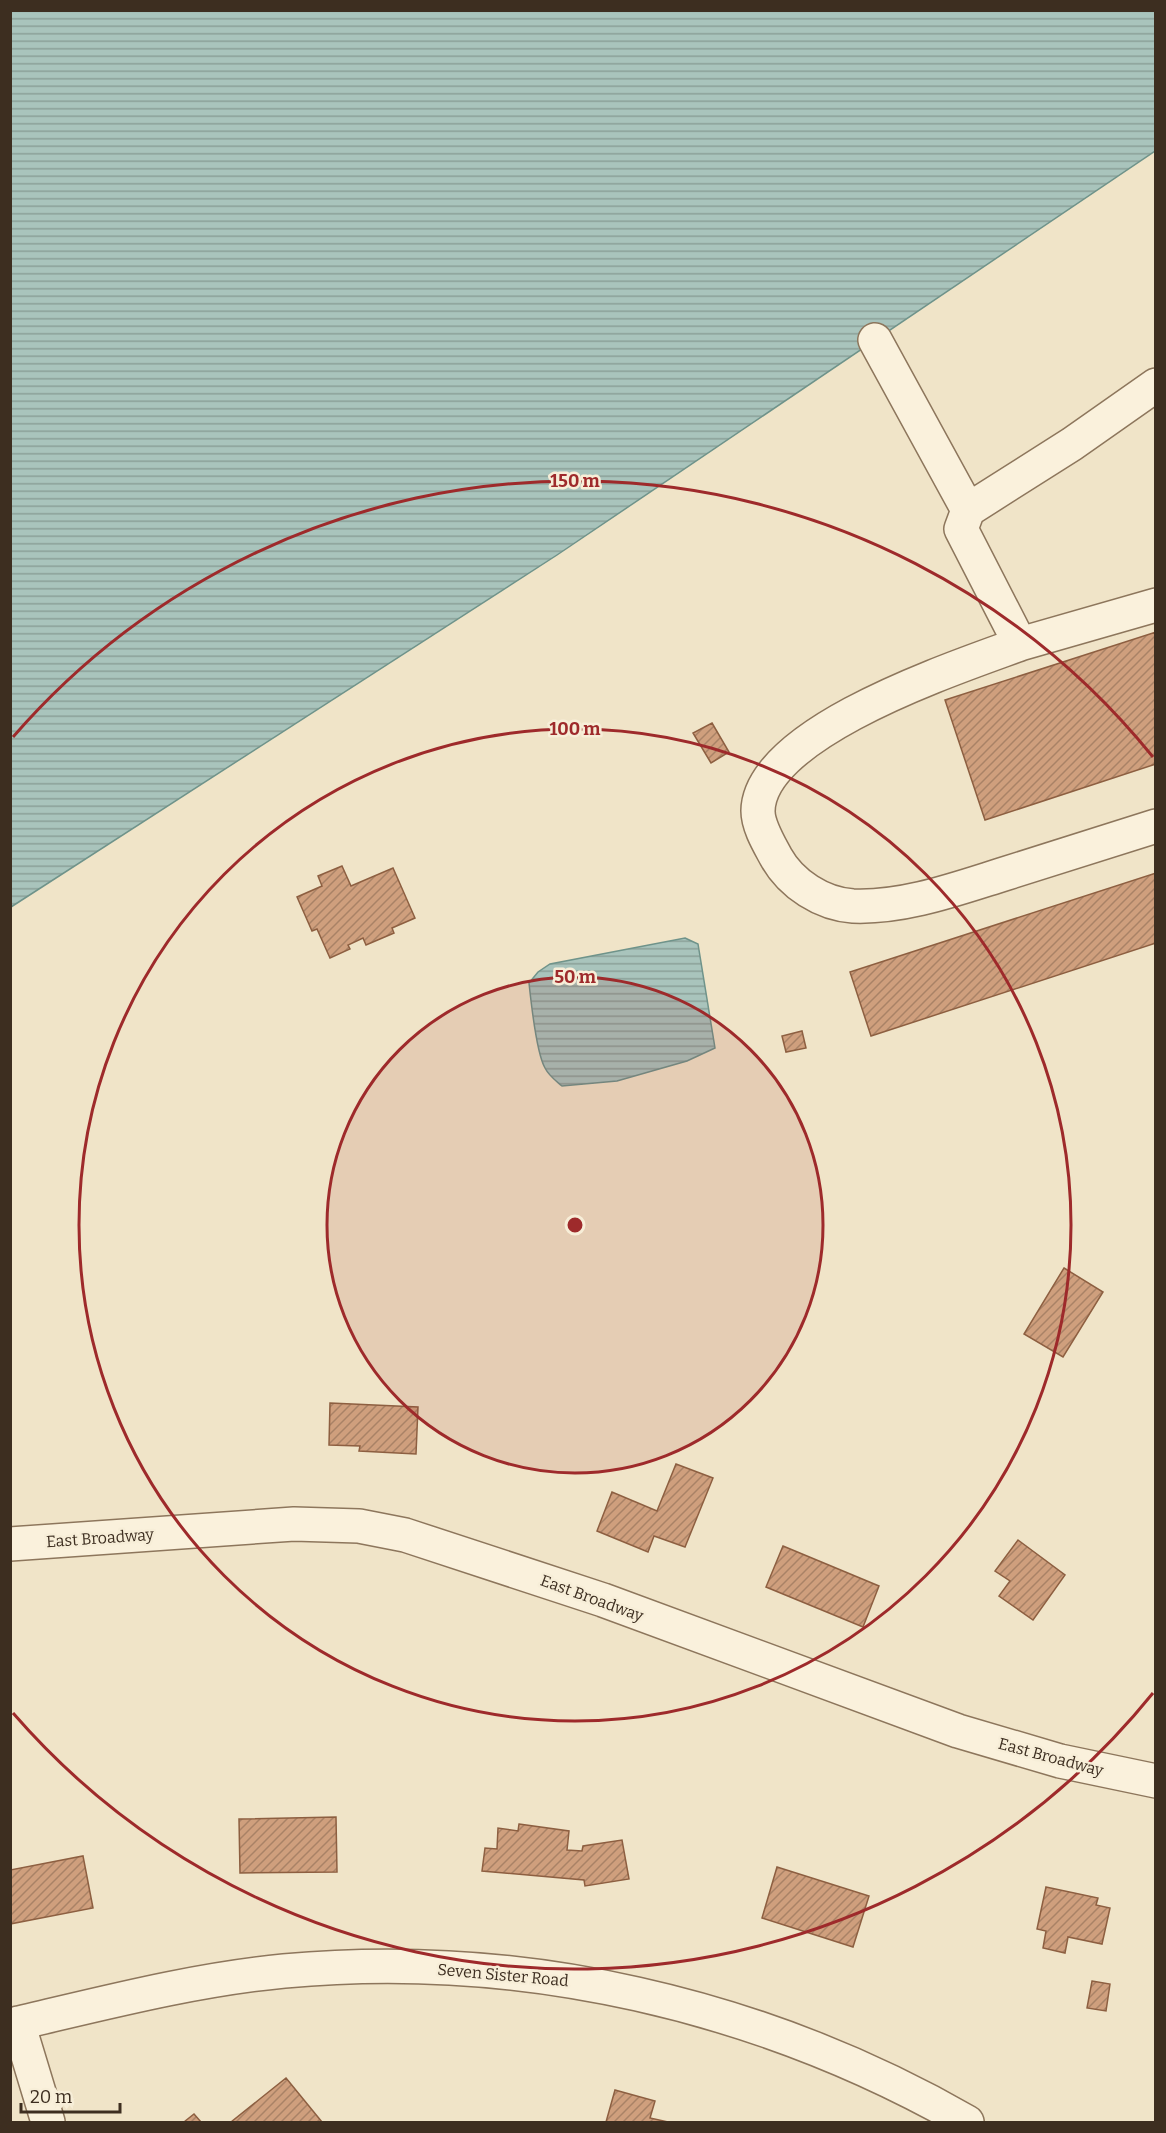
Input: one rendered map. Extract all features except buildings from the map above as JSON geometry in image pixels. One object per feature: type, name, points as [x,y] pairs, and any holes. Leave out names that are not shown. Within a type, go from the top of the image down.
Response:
[{"type":"street","points":[[875,340],[968,510]]},
{"type":"street","points":[[1020,644],[961,529],[968,510],[1072,444],[1155,385]]},
{"type":"street","points":[[1155,605],[1020,644],[912,685],[855,712],[820,732],[775,770],[763,788],[758,812],[766,837],[781,865],[799,885],[825,901],[853,906],[898,903],[964,886],[1155,826]]},
{"type":"street","name":"East Broadway","points":[[10,1544],[294,1524],[359,1526],[405,1535],[603,1600],[958,1731],[1060,1761],[1155,1780]]},
{"type":"street","name":"Seven Sister Road","points":[[48,2122],[14,2024],[191,1984],[284,1971],[378,1966],[472,1969],[566,1980],[658,1998],[748,2023],[837,2056],[922,2097],[967,2122]]},
{"type":"water","points":[[11,11],[1155,11],[1155,151],[557,555],[11,907]]},
{"type":"water","points":[[685,938],[698,944],[715,1048],[687,1061],[617,1081],[562,1086],[552,1078],[542,1061],[533,1015],[529,983],[538,972],[550,964]]}]
